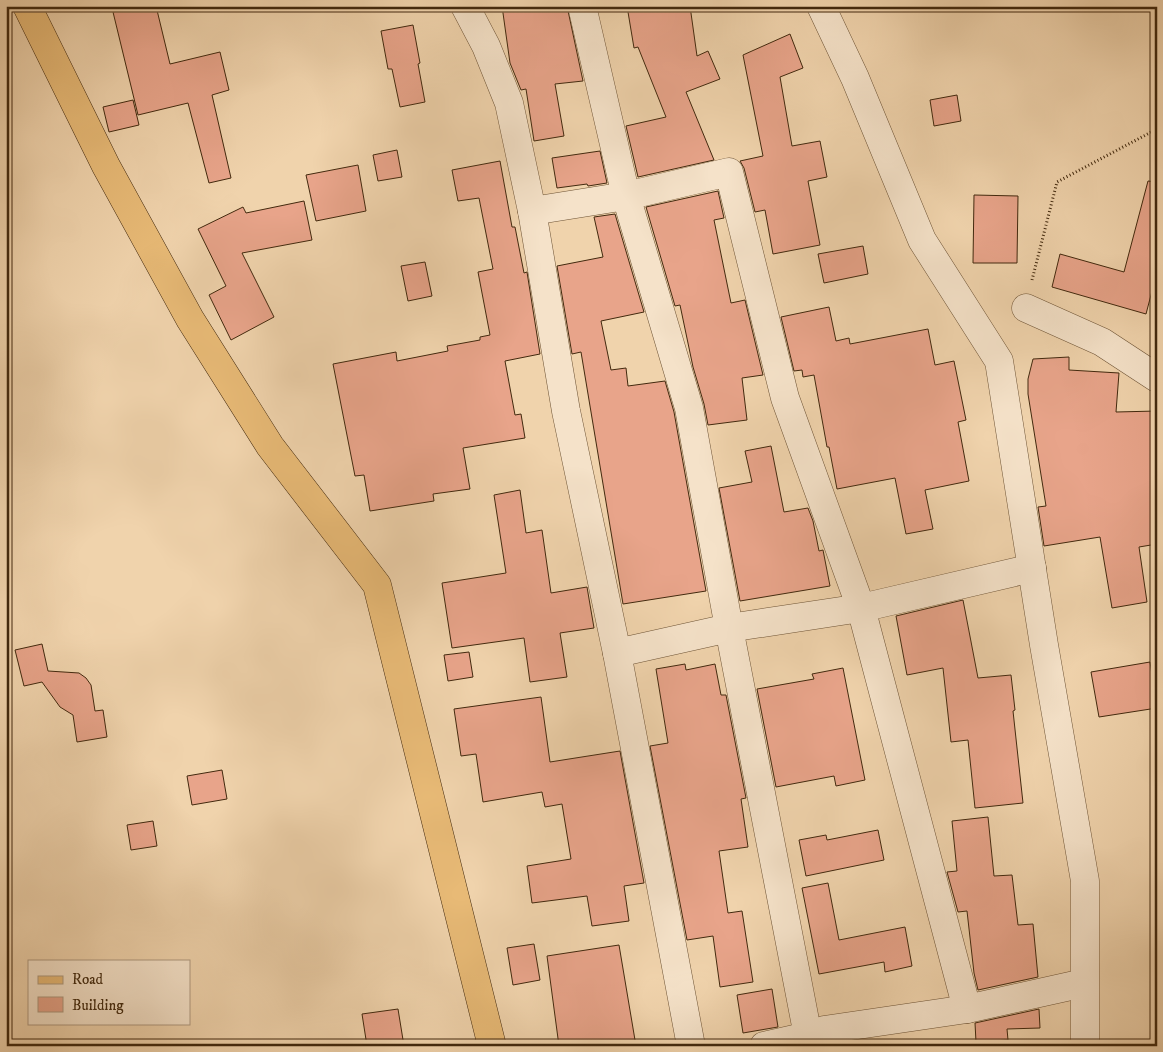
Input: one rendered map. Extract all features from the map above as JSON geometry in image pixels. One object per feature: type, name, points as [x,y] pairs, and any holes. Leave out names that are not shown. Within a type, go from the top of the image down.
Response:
[{"type":"main road","points":[[27,6],[106,166],[190,320],[270,446],[377,585],[492,1046]]},
{"type":"street","points":[[465,6],[486,46],[508,103],[532,211],[566,411],[616,653],[691,1046]]},
{"type":"street","points":[[582,6],[626,196],[689,408],[729,628],[820,1037]]},
{"type":"street","points":[[821,6],[855,78],[922,240],[999,361],[1085,881],[1085,1046]]},
{"type":"street","points":[[532,211],[626,196],[729,172],[785,398],[861,608],[967,1009]]},
{"type":"street","points":[[1026,308],[1102,342],[1157,378]]},
{"type":"street","points":[[616,653],[729,628],[861,608],[1032,568]]},
{"type":"street","points":[[764,1046],[967,1009],[1084,983]]},
{"type":"path","points":[[1026,308],[1057,182],[1157,129]]},
{"type":"building","points":[[139,6],[156,6],[170,64],[220,52],[229,90],[212,95],[231,178],[209,183],[188,103],[138,115],[113,12]]},
{"type":"building","points":[[502,6],[567,6],[583,81],[555,84],[564,136],[534,141],[526,89],[521,90],[510,63]]},
{"type":"building","points":[[627,6],[690,6],[697,56],[708,51],[720,79],[686,92],[714,160],[638,177],[626,126],[666,117],[638,47],[634,48]]},
{"type":"building","points":[[413,25],[425,102],[400,107],[392,69],[388,69],[381,31]]},
{"type":"building","points":[[790,34],[803,68],[780,77],[792,146],[820,141],[827,177],[808,181],[820,245],[773,254],[765,210],[755,212],[744,168],[740,161],[763,156],[743,55]]},
{"type":"building","points":[[957,95],[961,121],[934,126],[930,100]]},
{"type":"building","points":[[133,100],[139,125],[109,132],[103,107]]},
{"type":"building","points":[[397,150],[402,177],[378,181],[373,155]]},
{"type":"building","points":[[600,151],[607,183],[557,188],[552,158]]},
{"type":"building","points":[[500,161],[512,227],[515,227],[524,273],[527,272],[540,354],[505,361],[515,415],[521,414],[525,438],[463,448],[470,489],[433,494],[434,501],[370,511],[364,475],[355,476],[333,364],[396,352],[397,361],[448,351],[447,346],[480,340],[480,337],[490,335],[478,272],[493,269],[479,198],[458,201],[452,170]]},
{"type":"building","points":[[358,165],[366,211],[316,221],[306,175]]},
{"type":"building","points":[[1148,181],[1157,182],[1157,272],[1146,314],[1052,287],[1060,254],[1124,272]]},
{"type":"building","points":[[718,191],[724,218],[714,220],[731,303],[745,300],[763,375],[742,378],[747,420],[708,425],[680,305],[675,306],[646,207]]},
{"type":"building","points":[[974,195],[1018,196],[1017,263],[973,263]]},
{"type":"building","points":[[304,201],[312,240],[242,253],[274,317],[231,340],[209,295],[226,286],[198,229],[243,207],[246,213]]},
{"type":"building","points":[[615,214],[644,312],[601,321],[611,370],[626,368],[628,386],[665,381],[674,412],[706,591],[623,604],[581,352],[572,354],[557,266],[603,257],[594,217]]},
{"type":"building","points":[[863,246],[868,274],[824,283],[818,254]]},
{"type":"building","points":[[425,262],[432,296],[408,301],[401,266]]},
{"type":"building","points":[[829,307],[836,341],[849,338],[850,344],[928,329],[935,365],[954,361],[966,420],[958,422],[969,481],[925,490],[933,529],[906,534],[895,478],[837,489],[814,375],[803,377],[802,370],[794,371],[781,317]]},
{"type":"building","points":[[1069,357],[1069,370],[1119,373],[1116,412],[1157,411],[1157,544],[1139,547],[1147,602],[1112,608],[1100,537],[1044,546],[1038,507],[1046,506],[1028,394],[1028,379],[1033,359]]},
{"type":"building","points":[[771,446],[784,512],[808,508],[813,521],[819,551],[823,550],[830,586],[740,601],[719,488],[752,482],[745,451]]},
{"type":"building","points":[[520,490],[526,533],[542,530],[551,593],[587,587],[594,628],[560,633],[567,677],[530,682],[524,638],[452,648],[442,583],[506,573],[494,495]]},
{"type":"building","points":[[963,600],[978,678],[1011,675],[1023,803],[975,808],[968,740],[951,742],[943,668],[907,675],[896,616]]},
{"type":"building","points":[[42,644],[48,671],[79,673],[91,685],[95,711],[103,710],[107,737],[77,742],[73,715],[60,707],[42,682],[24,686],[15,650]]},
{"type":"building","points":[[469,652],[473,677],[448,681],[444,655]]},
{"type":"building","points":[[1150,662],[1157,708],[1099,717],[1091,672]]},
{"type":"building","points":[[685,664],[686,670],[715,664],[721,695],[726,695],[746,798],[741,799],[748,847],[719,851],[728,913],[742,911],[753,982],[720,987],[713,936],[687,940],[650,746],[668,743],[656,669]]},
{"type":"building","points":[[843,668],[865,780],[836,786],[834,776],[776,787],[757,689],[814,679],[812,674]]},
{"type":"building","points":[[541,697],[550,762],[620,751],[644,883],[624,886],[629,921],[592,926],[587,896],[532,903],[527,866],[571,859],[562,804],[545,807],[542,792],[483,802],[476,754],[461,756],[454,709]]},
{"type":"building","points":[[222,770],[227,799],[192,805],[187,776]]},
{"type":"building","points":[[988,817],[994,876],[1012,875],[1018,925],[1033,924],[1038,977],[978,990],[974,973],[967,911],[958,912],[947,872],[957,871],[952,821]]},
{"type":"building","points":[[153,821],[157,846],[131,850],[127,825]]},
{"type":"building","points":[[878,830],[884,860],[806,876],[799,840],[826,835],[827,840]]},
{"type":"building","points":[[828,883],[839,940],[905,927],[912,966],[885,972],[884,962],[819,974],[802,888]]},
{"type":"building","points":[[534,944],[540,980],[513,985],[507,948]]},
{"type":"building","points":[[619,945],[636,1046],[559,1046],[547,956]]},
{"type":"building","points":[[772,989],[778,1027],[743,1033],[737,995]]},
{"type":"building","points":[[398,1009],[404,1046],[367,1046],[362,1014]]},
{"type":"building","points":[[1039,1009],[1040,1028],[1007,1029],[1008,1040],[976,1042],[975,1023]]}]
